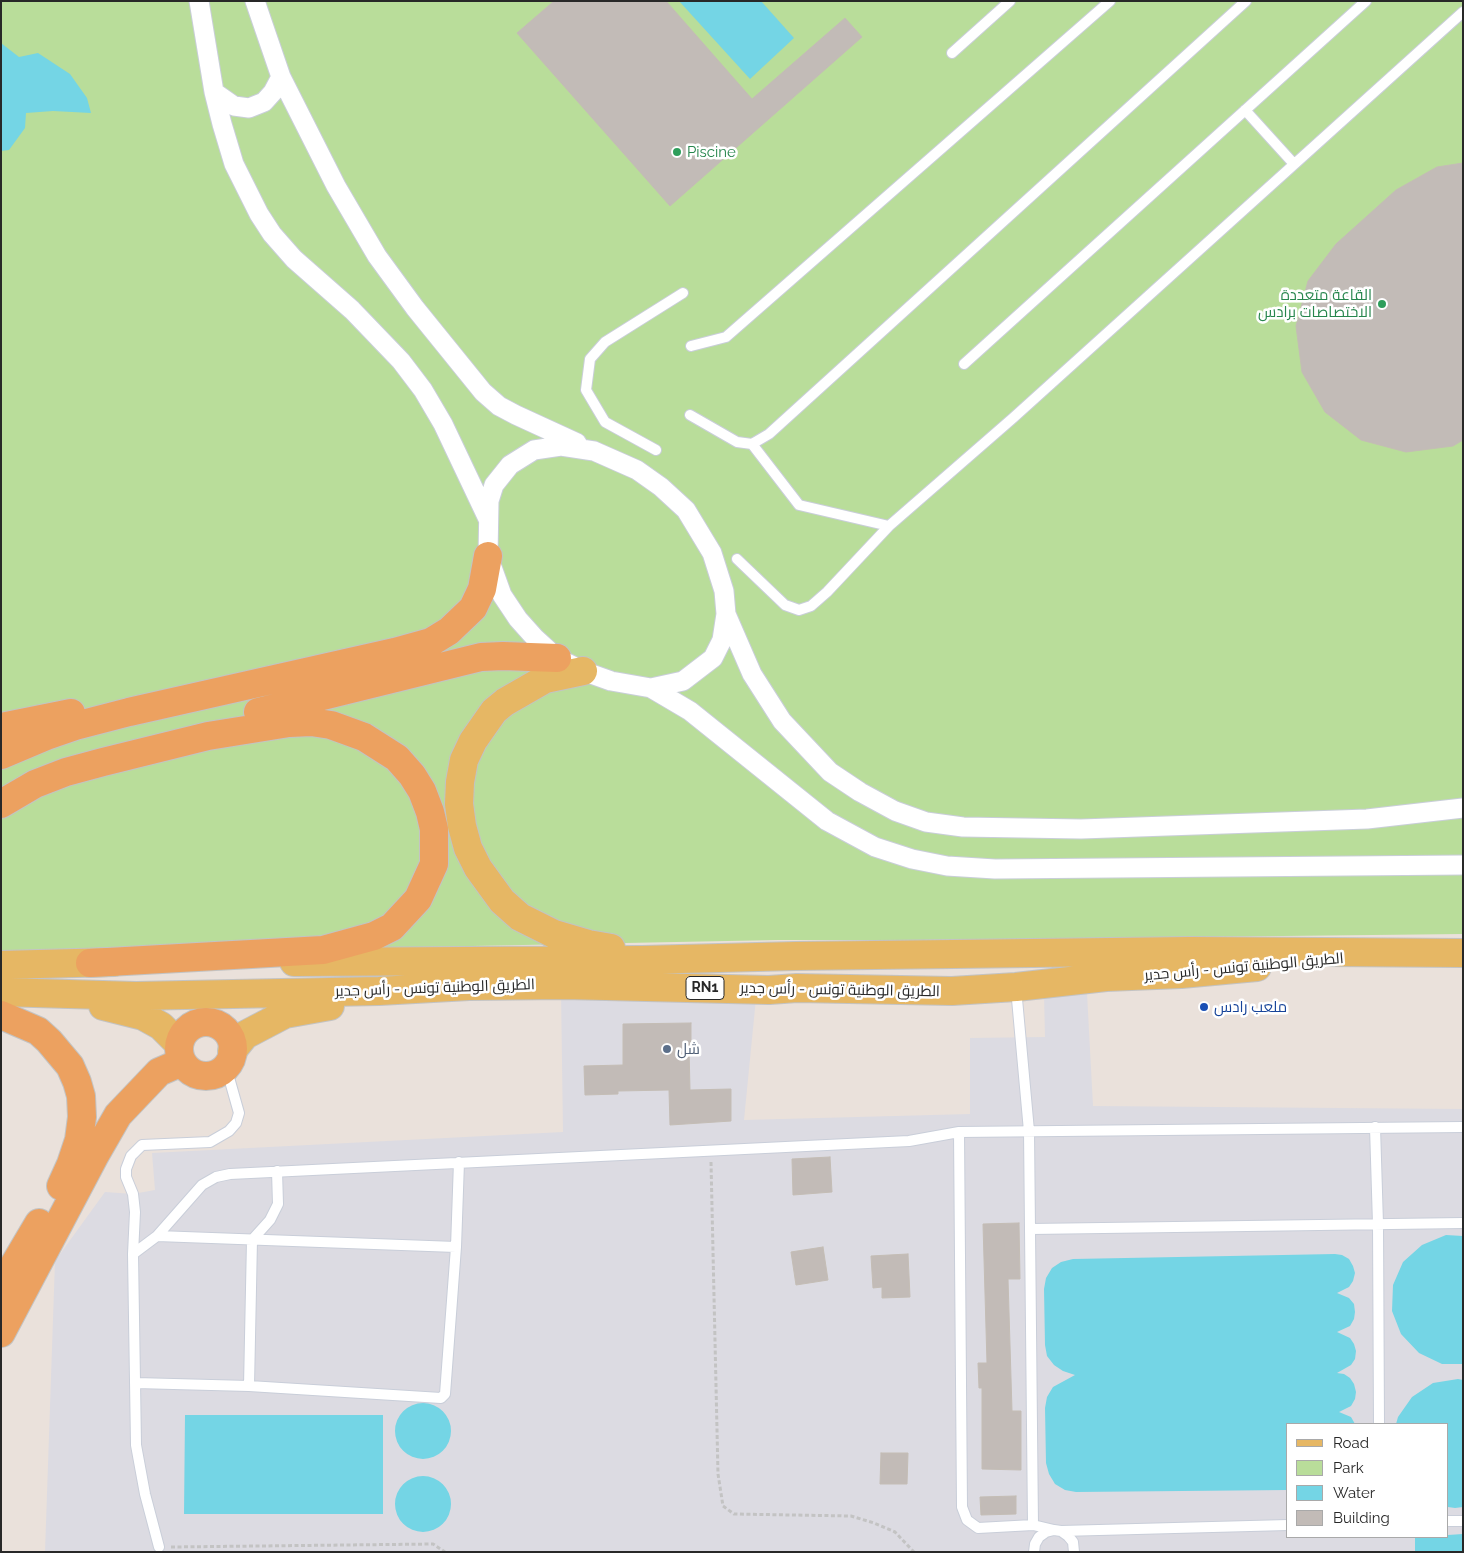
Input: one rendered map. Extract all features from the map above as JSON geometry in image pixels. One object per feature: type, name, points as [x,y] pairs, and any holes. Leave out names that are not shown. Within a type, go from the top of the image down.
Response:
[{"type":"highway","points":[[1,755],[37,739],[75,726],[431,642],[449,631],[473,608],[482,588],[488,556]]},
{"type":"highway","points":[[1,788],[44,767],[92,751],[481,657],[557,658]]},
{"type":"highway","points":[[1,727],[81,711],[216,692]]},
{"type":"highway","points":[[1,804],[36,784],[66,772],[102,762],[208,736],[290,723],[311,722],[331,725],[364,737],[397,758],[412,775],[422,791],[434,829],[434,864],[418,899],[404,916],[386,930],[374,936],[323,950],[90,962]]},
{"type":"highway","points":[[1,1015],[38,1031],[61,1053],[70,1066],[77,1082],[81,1096],[82,1117],[79,1140],[71,1164],[57,1194],[1,1287]]},
{"type":"highway","points":[[199,1023],[219,1026],[226,1032],[231,1041],[229,1059],[215,1074],[202,1076],[190,1071],[181,1053],[183,1035],[199,1023]]},
{"type":"highway","points":[[1,1333],[118,1115],[159,1072],[181,1053]]},
{"type":"main road","points":[[583,671],[545,679],[505,702],[494,711],[473,741],[464,760],[459,804],[468,848],[478,868],[502,901],[520,917],[554,934],[607,948],[742,958]]},
{"type":"main road","name":"الطريق الوطنية تونس - رأس جدير","points":[[1,965],[90,962],[484,961],[1190,951],[1463,953]]},
{"type":"main road","name":"الطريق الوطنية تونس - رأس جدير","points":[[1,992],[71,995],[284,993],[469,986],[565,985],[769,990],[797,988],[952,991],[1016,987],[1106,977],[1181,974],[1408,953]]},
{"type":"main road","points":[[229,1059],[245,1034],[285,1014],[342,1004],[428,998],[469,986]]},
{"type":"main road","points":[[71,995],[108,1008],[143,1016],[161,1026],[181,1053]]},
{"type":"street","points":[[199,1],[214,92],[234,164],[259,214],[272,234],[294,259],[352,310],[401,361],[418,383],[443,424],[488,518]]},
{"type":"street","points":[[255,1],[280,77],[336,186],[377,256],[459,364],[483,392],[499,406],[516,416],[637,470],[661,487],[686,510],[712,553],[724,591],[726,614],[722,640],[713,658],[683,681],[651,688]]},
{"type":"street","points":[[214,92],[234,106],[248,108],[264,102],[274,92],[280,77]]},
{"type":"street","points":[[594,451],[561,446],[534,450],[510,465],[494,484],[489,501],[488,556],[502,595],[518,619],[557,658],[583,671],[611,681],[651,688],[690,711],[827,821],[875,847],[912,860],[947,866],[995,869],[1463,865]]},
{"type":"street","points":[[726,614],[752,674],[782,722],[830,772],[860,792],[895,811],[926,822],[963,827],[1081,829],[1366,819],[1463,808]]},
{"type":"lane","points":[[952,53],[1010,1]]},
{"type":"lane","points":[[691,346],[726,337],[1110,1]]},
{"type":"lane","points":[[690,415],[737,442],[752,444],[769,434],[1246,1]]},
{"type":"lane","points":[[964,364],[1366,1]]},
{"type":"lane","points":[[737,558],[785,605],[799,610],[811,606],[827,592],[889,526],[1013,418],[1463,12]]},
{"type":"lane","points":[[1245,110],[1294,164]]},
{"type":"lane","points":[[656,450],[605,422],[586,390],[590,359],[605,342],[683,293]]},
{"type":"lane","points":[[752,444],[799,505],[889,526]]},
{"type":"lane","points":[[1016,987],[1029,1131],[1034,1525]]},
{"type":"lane","points":[[159,1547],[145,1494],[136,1444],[133,1254],[135,1212],[133,1194],[126,1177],[126,1169],[131,1156],[142,1145],[210,1142],[229,1131],[236,1123],[240,1113],[229,1059]]},
{"type":"lane","points":[[1375,1127],[1378,1224],[1379,1423]]},
{"type":"lane","points":[[133,1254],[157,1236],[202,1185],[216,1176],[230,1174],[909,1141],[959,1132],[1463,1127]]},
{"type":"lane","points":[[959,1132],[962,1507],[967,1520],[978,1528],[1034,1525],[1058,1531],[1068,1536],[1073,1542],[1074,1552]]},
{"type":"lane","points":[[136,1383],[249,1386],[443,1397],[446,1394],[456,1247],[459,1162]]},
{"type":"lane","points":[[249,1386],[252,1240],[270,1220],[278,1204],[277,1171]]},
{"type":"lane","points":[[1031,1230],[1463,1223]]},
{"type":"lane","points":[[157,1236],[456,1247]]},
{"type":"lane","points":[[1449,1521],[1463,1521]]},
{"type":"lane","points":[[1034,1552],[1035,1544],[1039,1537],[1046,1532],[1286,1525]]},
{"type":"path","points":[[710,1150],[718,1474],[723,1506],[734,1514],[851,1516],[895,1532],[914,1552]]},
{"type":"path","points":[[159,1547],[433,1544],[445,1552]]},
{"type":"shaded area","points":[[757,988],[744,1120],[970,1114],[970,1038],[1045,1037],[1044,995],[1087,993],[1093,1106],[1463,1109],[1463,1552],[45,1552],[55,1261],[105,1192],[133,1194],[155,1190],[152,1153],[563,1132],[561,990]]},
{"type":"green space","points":[[1,1],[1463,1],[1463,934],[778,940],[371,948],[1,959]]},
{"type":"water","points":[[679,1],[761,1],[794,38],[750,79]]},
{"type":"water","points":[[1,43],[19,57],[38,53],[70,74],[87,98],[91,113],[53,111],[26,113],[25,128],[9,150],[1,151]]},
{"type":"water","points":[[1446,1235],[1463,1236],[1463,1364],[1442,1364],[1419,1353],[1401,1334],[1392,1311],[1393,1285],[1403,1262],[1422,1245]]},
{"type":"water","points":[[1335,1254],[1349,1259],[1355,1273],[1353,1281],[1349,1287],[1337,1293],[1349,1298],[1354,1304],[1354,1319],[1350,1326],[1337,1332],[1350,1338],[1356,1351],[1355,1359],[1351,1365],[1337,1373],[1344,1374],[1354,1384],[1355,1399],[1351,1406],[1339,1412],[1351,1417],[1354,1423],[1286,1423],[1286,1490],[1076,1492],[1065,1490],[1055,1484],[1049,1474],[1046,1463],[1045,1408],[1047,1397],[1053,1387],[1075,1375],[1063,1371],[1054,1365],[1047,1356],[1045,1345],[1044,1289],[1046,1278],[1052,1268],[1061,1262],[1073,1259]]},
{"type":"water","points":[[1463,1380],[1463,1507],[1449,1507],[1449,1423],[1396,1423],[1398,1417],[1412,1397],[1433,1383]]},
{"type":"water","points":[[423,1403],[434,1405],[443,1411],[449,1420],[451,1431],[449,1442],[443,1451],[434,1457],[423,1459],[412,1457],[403,1451],[397,1442],[395,1431],[397,1420],[403,1411],[412,1405]]},
{"type":"water","points":[[185,1415],[383,1415],[383,1514],[184,1514]]},
{"type":"water","points":[[423,1476],[434,1478],[443,1484],[449,1493],[451,1504],[449,1515],[443,1524],[434,1530],[423,1532],[412,1530],[403,1524],[397,1515],[395,1504],[397,1493],[403,1484],[412,1478]]},
{"type":"water","points":[[1463,1534],[1463,1552],[1415,1552],[1415,1538],[1449,1538],[1449,1535]]},
{"type":"building","name":"Piscine","points":[[554,1],[666,1],[752,99],[845,18],[862,37],[670,206],[517,33]]},
{"type":"building","name":"القاعة متعددة الاختصاصات برادس","points":[[1463,163],[1463,440],[1453,446],[1406,452],[1361,440],[1325,412],[1302,372],[1296,326],[1308,281],[1336,244],[1396,190],[1437,167]]},
{"type":"building","points":[[691,1023],[691,1048],[689,1048],[690,1090],[731,1089],[731,1121],[670,1125],[669,1090],[618,1091],[618,1094],[585,1095],[584,1066],[623,1065],[623,1024]]},
{"type":"building","points":[[830,1157],[832,1192],[793,1195],[792,1159]]},
{"type":"building","points":[[1019,1223],[1020,1279],[1008,1279],[1012,1411],[1021,1411],[1021,1470],[982,1469],[982,1388],[979,1388],[978,1363],[987,1363],[983,1224]]},
{"type":"building","points":[[823,1247],[828,1280],[796,1285],[791,1252]]},
{"type":"building","points":[[908,1254],[910,1297],[882,1298],[882,1287],[873,1288],[871,1256]]},
{"type":"building","points":[[881,1453],[908,1453],[907,1484],[880,1484]]},
{"type":"building","points":[[1016,1496],[1016,1514],[981,1515],[980,1497]]},
{"type":"place","name":"Piscine","points":[[677,152]]},
{"type":"place","name":"القاعة متعددة الاختصاصات برادس","points":[[1382,304]]},
{"type":"place","name":"ملعب رادس","points":[[1204,1007]]},
{"type":"place","name":"شل","points":[[667,1049]]}]
